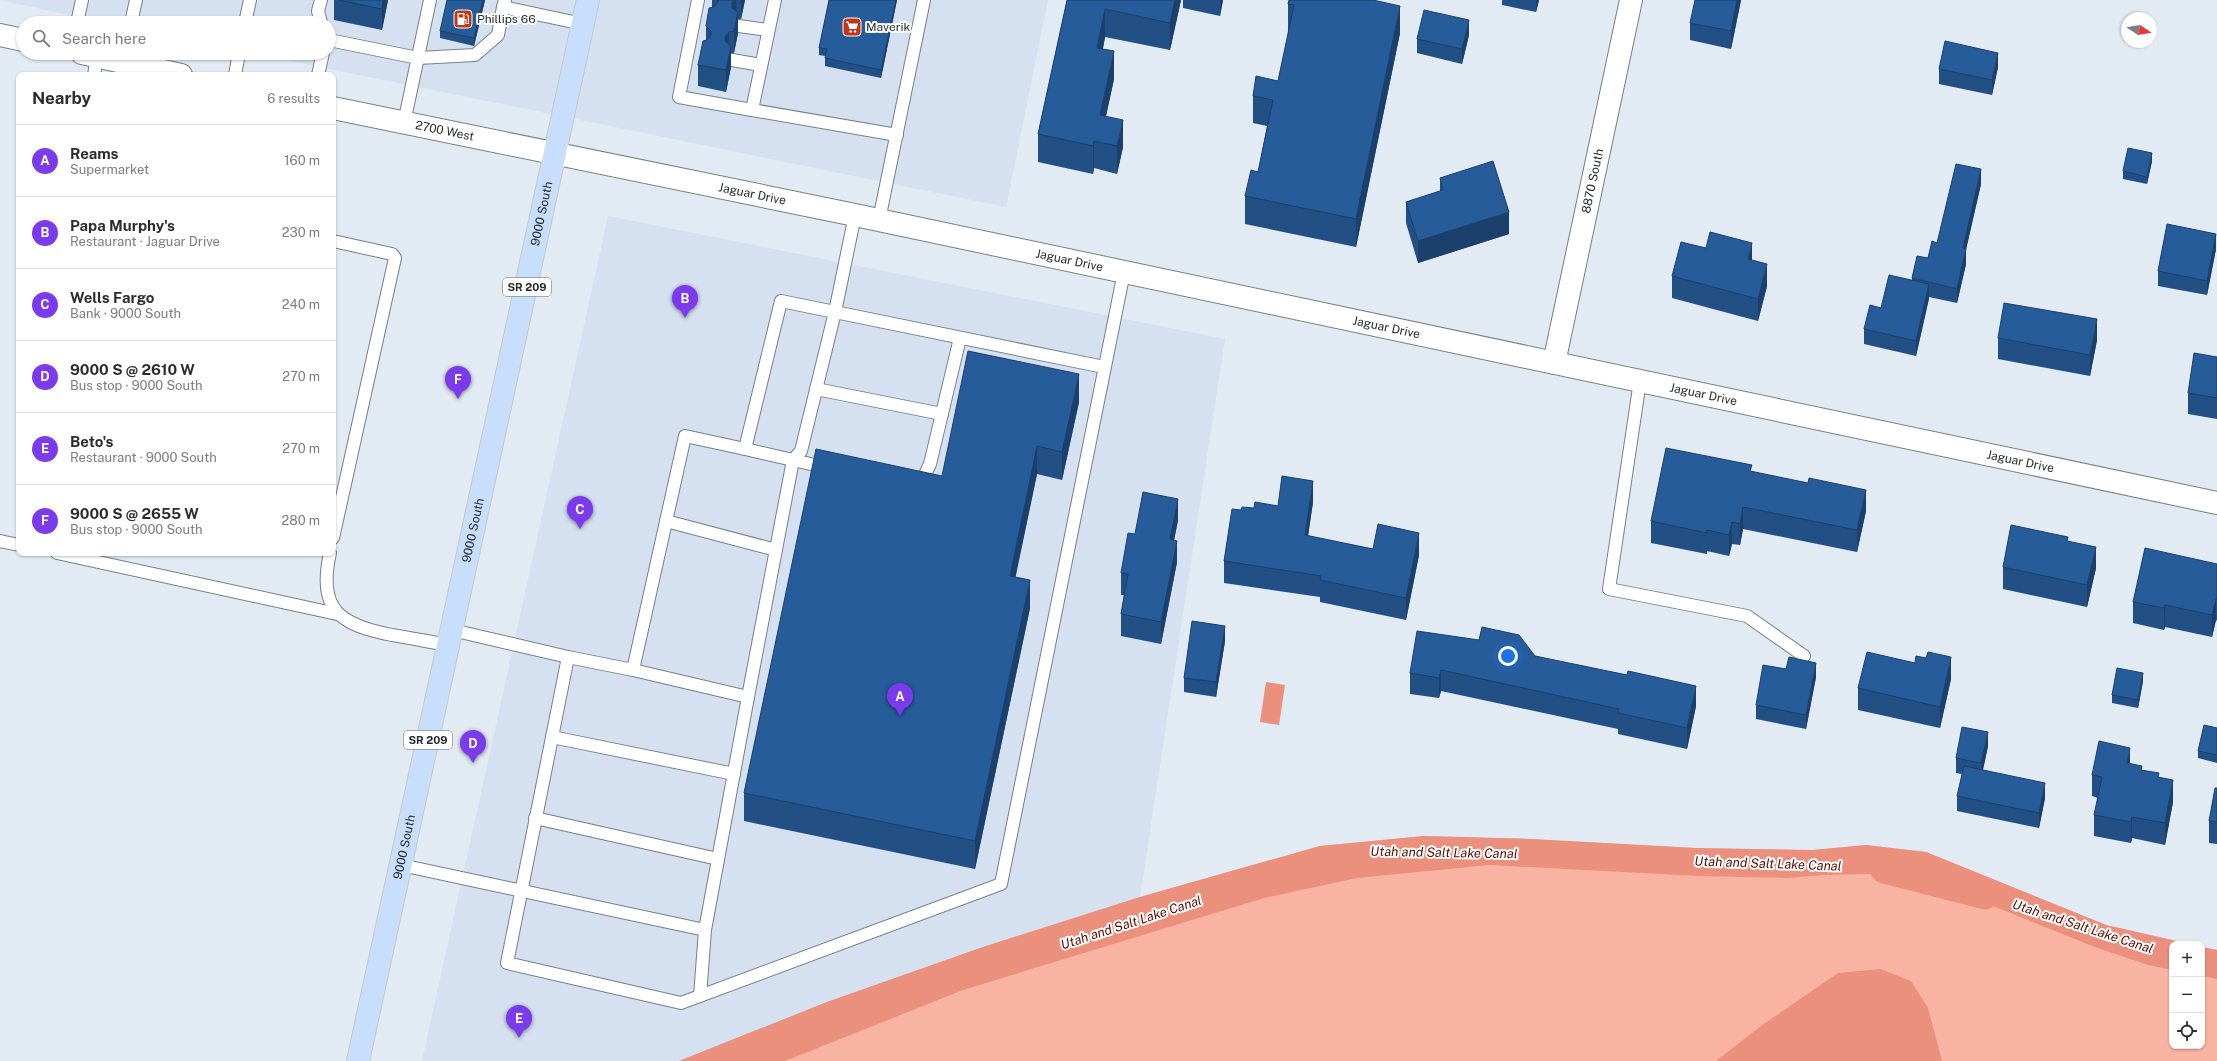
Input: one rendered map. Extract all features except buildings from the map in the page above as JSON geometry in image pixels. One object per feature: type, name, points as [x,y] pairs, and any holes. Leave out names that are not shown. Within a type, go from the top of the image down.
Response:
[{"type":"main road","name":"9000 South","points":[[358,1061],[451,638],[588,0]]},
{"type":"main road","name":"8870 South","points":[[1554,363],[1631,0]]},
{"type":"main road","points":[[0,35],[16,38]]},
{"type":"main road","points":[[91,62],[107,60]]},
{"type":"main road","points":[[130,60],[171,72]]},
{"type":"main road","name":"2700 West","points":[[336,109],[555,154]]},
{"type":"main road","name":"Jaguar Drive","points":[[555,154],[855,215],[2217,503]]},
{"type":"lane","points":[[79,16],[82,0]]},
{"type":"lane","points":[[133,16],[136,0]]},
{"type":"lane","points":[[247,16],[250,0]]},
{"type":"lane","points":[[320,16],[318,11],[321,0]]},
{"type":"lane","points":[[404,123],[430,0]]},
{"type":"lane","points":[[698,0],[700,20],[694,53],[679,97],[897,134]]},
{"type":"lane","points":[[752,110],[775,0]]},
{"type":"lane","points":[[878,220],[924,0]]},
{"type":"lane","points":[[336,41],[418,58],[475,55],[498,35],[504,4],[583,24]]},
{"type":"lane","points":[[739,26],[768,30]]},
{"type":"lane","points":[[236,72],[238,60]]},
{"type":"lane","points":[[319,72],[321,60]]},
{"type":"lane","points":[[732,60],[761,65]]},
{"type":"lane","points":[[700,996],[705,930],[793,460],[801,451],[835,312],[855,215]]},
{"type":"lane","points":[[336,242],[392,254],[395,258],[336,524]]},
{"type":"lane","points":[[568,657],[507,963],[681,1003],[1001,884],[1124,272]]},
{"type":"lane","points":[[745,449],[781,301],[1104,367]]},
{"type":"lane","points":[[907,485],[922,481],[930,464],[960,338]]},
{"type":"lane","points":[[1640,381],[1609,589],[1747,616],[1804,656]]},
{"type":"lane","points":[[816,389],[942,414]]},
{"type":"lane","points":[[633,670],[685,436],[839,470]]},
{"type":"lane","points":[[666,521],[776,550]]},
{"type":"lane","points":[[0,541],[16,544]]},
{"type":"lane","points":[[71,556],[337,614],[356,626],[366,630],[451,638],[568,657],[633,670],[748,697]]},
{"type":"lane","points":[[329,556],[325,579],[331,603],[337,614]]},
{"type":"lane","points":[[552,737],[734,774]]},
{"type":"lane","points":[[535,818],[718,859]]},
{"type":"lane","points":[[400,865],[520,892],[705,930]]},
{"type":"shaded area","points":[[0,0],[1048,0],[1006,207],[286,60],[336,60],[336,16],[74,16]]},
{"type":"shaded area","points":[[608,216],[1225,339],[1140,897],[737,1061],[422,1061]]},
{"type":"shaded area","points":[[1424,836],[1531,839],[1695,848],[1813,850],[1866,845],[1926,852],[2106,925],[2177,941],[2169,941],[2169,1049],[2205,1049],[2205,948],[2217,950],[2217,1061],[679,1061],[827,1002],[983,947],[1140,897],[1320,846]]},
{"type":"water","points":[[1266,682],[1285,685],[1279,725],[1260,722]]},
{"type":"water","points":[[1424,836],[1531,839],[1695,848],[1813,850],[1866,845],[1926,852],[2106,925],[2176,941],[2169,941],[2169,969],[2148,965],[2092,946],[1988,904],[1948,886],[1925,880],[1872,874],[1822,875],[1788,878],[1699,876],[1489,865],[1357,878],[1264,898],[963,990],[785,1061],[679,1061],[827,1002],[983,947],[1140,897],[1320,846]]},
{"type":"water","points":[[2205,948],[2217,950],[2217,979],[2205,977]]},
{"type":"water","points":[[1880,969],[1911,981],[1928,1008],[1942,1061],[1716,1061],[1761,1026],[1838,973]]},
{"type":"waterway","name":"Utah and Salt Lake Canal","points":[[1884,870],[1985,896]]},
{"type":"place","name":"Phillips 66","points":[[463,19]]},
{"type":"place","name":"Maverik","points":[[852,27]]},
{"type":"place","name":"Papa Murphy's","points":[[685,318]]},
{"type":"place","name":"9000 S @ 2655 W","points":[[458,399]]},
{"type":"place","name":"Wells Fargo","points":[[580,529]]},
{"type":"place","name":"Reams","points":[[900,716]]},
{"type":"place","name":"9000 S @ 2610 W","points":[[473,763]]},
{"type":"place","name":"Beto's","points":[[519,1038]]}]
